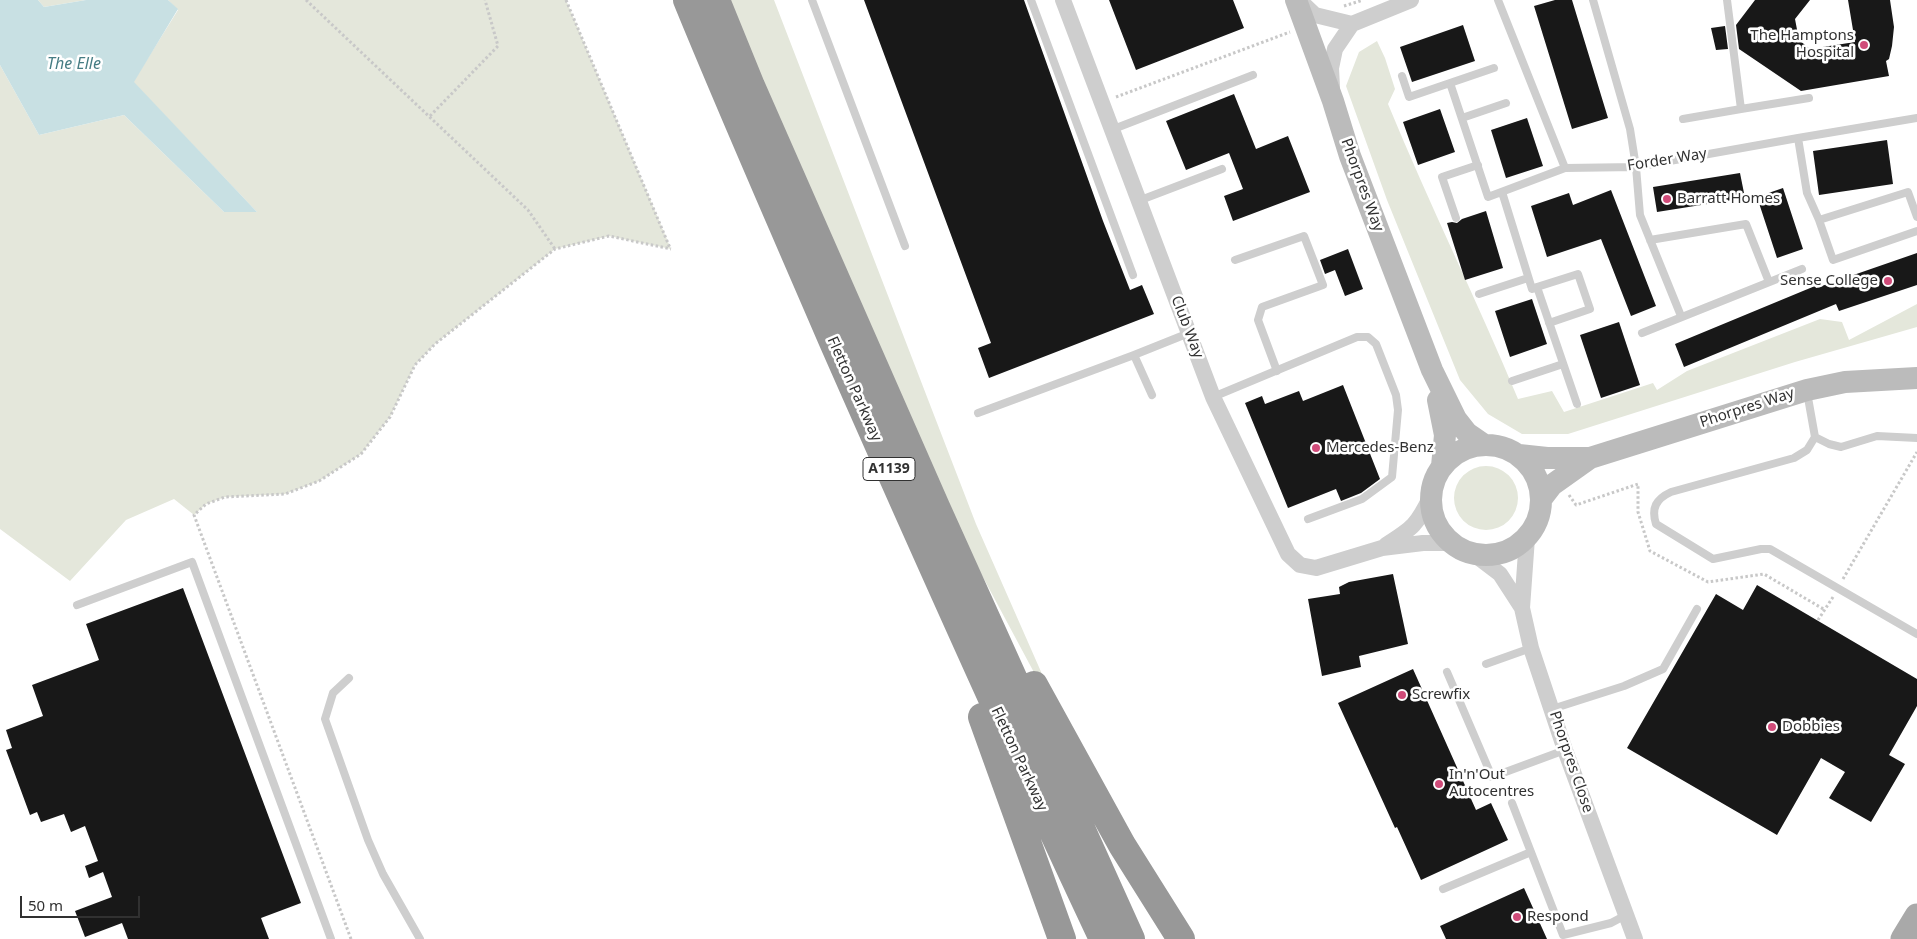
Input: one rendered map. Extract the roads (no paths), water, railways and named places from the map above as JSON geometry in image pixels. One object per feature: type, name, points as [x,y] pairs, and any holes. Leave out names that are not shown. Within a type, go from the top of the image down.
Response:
[{"type":"highway","name":"Fletton Parkway","points":[[687,0],[727,97],[911,520],[1009,738],[1103,939]]},
{"type":"highway","name":"Fletton Parkway","points":[[716,0],[751,86],[936,507],[1131,939]]},
{"type":"highway","points":[[936,507],[1122,845],[1181,939]]},
{"type":"highway","points":[[911,520],[1062,939]]},
{"type":"main road","points":[[1903,939],[1917,916]]},
{"type":"street","name":"Club Way","points":[[1063,0],[1213,397],[1288,554],[1300,565],[1316,568],[1382,548],[1423,543],[1450,543]]},
{"type":"street","points":[[1287,0],[1296,30],[1333,126],[1350,156]]},
{"type":"street","points":[[1297,0],[1315,15],[1352,24]]},
{"type":"street","name":"Phorpres Way","points":[[1297,0],[1333,101],[1350,156],[1432,370],[1456,419],[1467,433],[1483,444]]},
{"type":"street","points":[[1333,101],[1331,68],[1335,49],[1352,24],[1412,0]]},
{"type":"street","name":"Phorpres Way","points":[[1432,370],[1445,436],[1442,466]]},
{"type":"street","name":"Phorpres Way","points":[[1519,455],[1547,458],[1590,458],[1807,390],[1845,382],[1914,379]]},
{"type":"street","points":[[1483,444],[1502,447],[1519,455],[1531,467],[1539,482],[1542,498],[1536,526],[1527,538],[1512,550],[1494,555],[1475,555],[1450,543],[1439,530],[1432,513],[1431,496],[1434,480],[1442,466],[1460,451],[1483,444]]},
{"type":"street","name":"Phorpres Way","points":[[1542,498],[1552,485],[1590,458]]},
{"type":"street","name":"Club Way","points":[[1382,548],[1407,532],[1420,520],[1431,496]]},
{"type":"street","name":"Phorpres Close","points":[[1527,538],[1522,608],[1531,648],[1565,750],[1635,939]]},
{"type":"street","name":"Phorpres Close","points":[[1475,555],[1500,574],[1522,608]]},
{"type":"lane","points":[[812,0],[905,246]]},
{"type":"lane","points":[[1031,0],[1133,275]]},
{"type":"lane","points":[[1450,83],[1488,197],[1565,168],[1498,0]]},
{"type":"lane","points":[[1593,0],[1630,129],[1636,167],[1640,215],[1681,316]]},
{"type":"lane","points":[[1727,0],[1741,109]]},
{"type":"lane","points":[[1402,76],[1409,97],[1494,68]]},
{"type":"lane","points":[[1111,130],[1253,75]]},
{"type":"lane","points":[[1683,119],[1809,98]]},
{"type":"lane","points":[[1462,118],[1506,103]]},
{"type":"lane","name":"Forder Way","points":[[1565,168],[1636,167],[1917,118]]},
{"type":"lane","points":[[1798,138],[1807,193],[1833,260],[1917,231]]},
{"type":"lane","points":[[1456,218],[1442,178],[1478,165]]},
{"type":"lane","points":[[1138,201],[1222,169]]},
{"type":"lane","points":[[1502,192],[1532,289],[1578,274],[1590,309],[1549,323]]},
{"type":"lane","points":[[1819,220],[1908,192],[1917,217]]},
{"type":"lane","points":[[1650,240],[1746,224],[1769,282]]},
{"type":"lane","points":[[1235,260],[1304,236],[1323,284],[1262,307],[1258,320],[1277,371]]},
{"type":"lane","points":[[1642,333],[1802,269]]},
{"type":"lane","points":[[1479,294],[1528,278]]},
{"type":"lane","points":[[1537,287],[1577,404]]},
{"type":"lane","points":[[978,413],[1189,333]]},
{"type":"lane","points":[[1213,397],[1357,337],[1368,337],[1376,344],[1396,394],[1398,410],[1392,478],[1362,499],[1308,519]]},
{"type":"lane","points":[[1134,355],[1152,395]]},
{"type":"lane","points":[[1512,381],[1563,364]]},
{"type":"lane","points":[[1807,390],[1816,437],[1807,450],[1794,458],[1661,496],[1656,502],[1653,514],[1656,524],[1713,559],[1761,549],[1770,549],[1917,634]]},
{"type":"lane","points":[[1816,437],[1829,444],[1841,447],[1877,436],[1917,438]]},
{"type":"lane","points":[[77,605],[192,562],[332,939]]},
{"type":"lane","points":[[1552,708],[1624,686],[1663,669],[1696,609]]},
{"type":"lane","points":[[1486,664],[1531,648]]},
{"type":"lane","points":[[1447,672],[1492,777],[1565,750]]},
{"type":"lane","points":[[349,678],[333,692],[325,719],[368,840],[383,874],[420,939]]},
{"type":"lane","points":[[1512,803],[1563,935],[1611,923],[1626,915]]},
{"type":"lane","points":[[1444,889],[1531,852]]},
{"type":"water","name":"The Elle","points":[[0,0],[38,0],[44,7],[86,0],[168,0],[178,9],[134,82],[257,212],[224,212],[124,115],[39,135],[0,65]]},
{"type":"place","name":"The Hamptons Hospital","points":[[1864,45]]},
{"type":"place","name":"Barratt Homes","points":[[1667,199]]},
{"type":"place","name":"Sense College","points":[[1888,281]]},
{"type":"place","name":"Mercedes-Benz","points":[[1316,448]]},
{"type":"place","name":"Screwfix","points":[[1402,695]]},
{"type":"place","name":"Dobbies","points":[[1772,727]]},
{"type":"place","name":"In'n'Out Autocentres","points":[[1439,784]]},
{"type":"place","name":"Respond","points":[[1517,917]]}]
